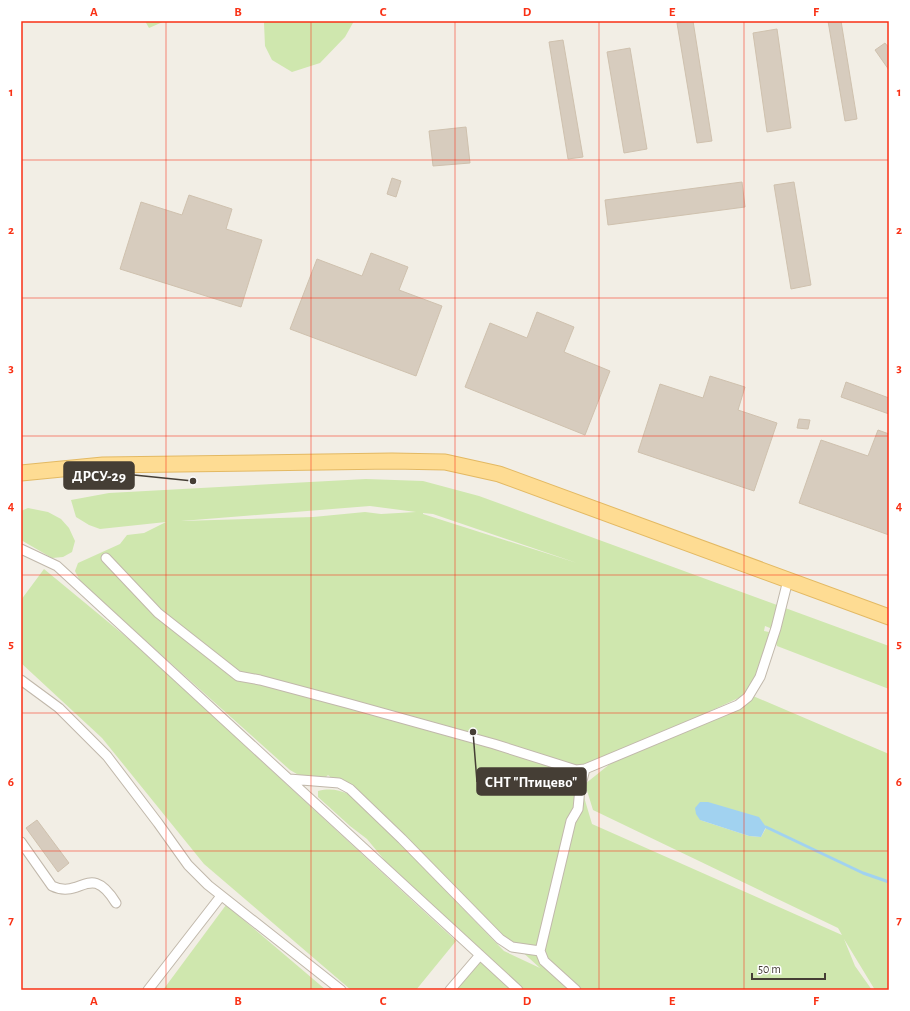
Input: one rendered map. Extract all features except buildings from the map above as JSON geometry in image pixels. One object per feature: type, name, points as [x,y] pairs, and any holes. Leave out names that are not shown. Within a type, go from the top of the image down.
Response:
[{"type":"main road","points":[[21,473],[103,465],[392,461],[445,462],[499,474],[889,617]]},
{"type":"street","points":[[21,549],[57,566],[518,990]]},
{"type":"street","points":[[106,558],[158,613],[238,676],[268,682],[487,742],[576,770],[585,769],[738,705],[748,697],[760,677],[776,628],[788,580]]},
{"type":"street","points":[[21,680],[59,708],[107,756],[188,865],[208,885],[341,990]]},
{"type":"street","points":[[576,990],[544,961],[540,951],[571,821],[578,809],[580,788],[585,769]]},
{"type":"street","points":[[289,779],[339,783],[350,789],[402,839],[500,939],[512,946],[540,951]]},
{"type":"street","points":[[21,842],[52,886],[60,890],[67,890],[91,882],[100,885],[106,890],[116,903]]},
{"type":"street","points":[[148,990],[221,896]]},
{"type":"street","points":[[450,990],[480,955]]},
{"type":"green space","points":[[145,21],[165,21],[149,28]]},
{"type":"green space","points":[[265,21],[354,21],[345,37],[320,63],[292,72],[272,60],[265,46]]},
{"type":"green space","points":[[366,479],[423,481],[479,496],[889,646],[889,689],[777,646],[770,628],[765,626],[764,631],[769,632],[758,677],[745,695],[652,738],[753,696],[889,754],[889,990],[875,990],[844,939],[855,966],[872,990],[524,990],[386,862],[367,839],[318,797],[318,791],[334,790],[349,794],[328,775],[325,778],[302,777],[290,770],[81,583],[75,571],[78,563],[120,544],[127,535],[144,533],[166,522],[100,529],[89,525],[76,517],[71,500],[109,493]],"holes":[[[370,506],[416,512],[381,514],[365,512],[313,517],[181,521]],[[423,514],[433,514],[577,563]],[[626,751],[585,784],[593,810],[838,928],[842,935],[592,824],[576,770]],[[371,814],[491,923],[506,939],[507,938],[540,968],[504,951]],[[700,820],[766,828],[761,837],[749,836]]]},
{"type":"green space","points":[[28,508],[48,512],[61,519],[69,528],[75,541],[72,552],[63,557],[52,558],[21,540],[21,511]]},
{"type":"green space","points":[[44,569],[136,645],[456,941],[416,990],[351,990],[204,864],[102,738],[21,663],[21,600]]},
{"type":"green space","points":[[226,905],[326,990],[163,990]]},
{"type":"green space","points":[[479,959],[512,990],[453,990]]},
{"type":"water","points":[[700,802],[708,802],[759,817],[766,827],[761,837],[749,836],[700,820],[696,814],[695,808]]},
{"type":"waterway","points":[[766,827],[863,873],[889,882]]},
{"type":"place","name":"ДРСУ-29","points":[[193,481]]},
{"type":"place","name":"СНТ \"Птицево\"","points":[[473,732]]}]
